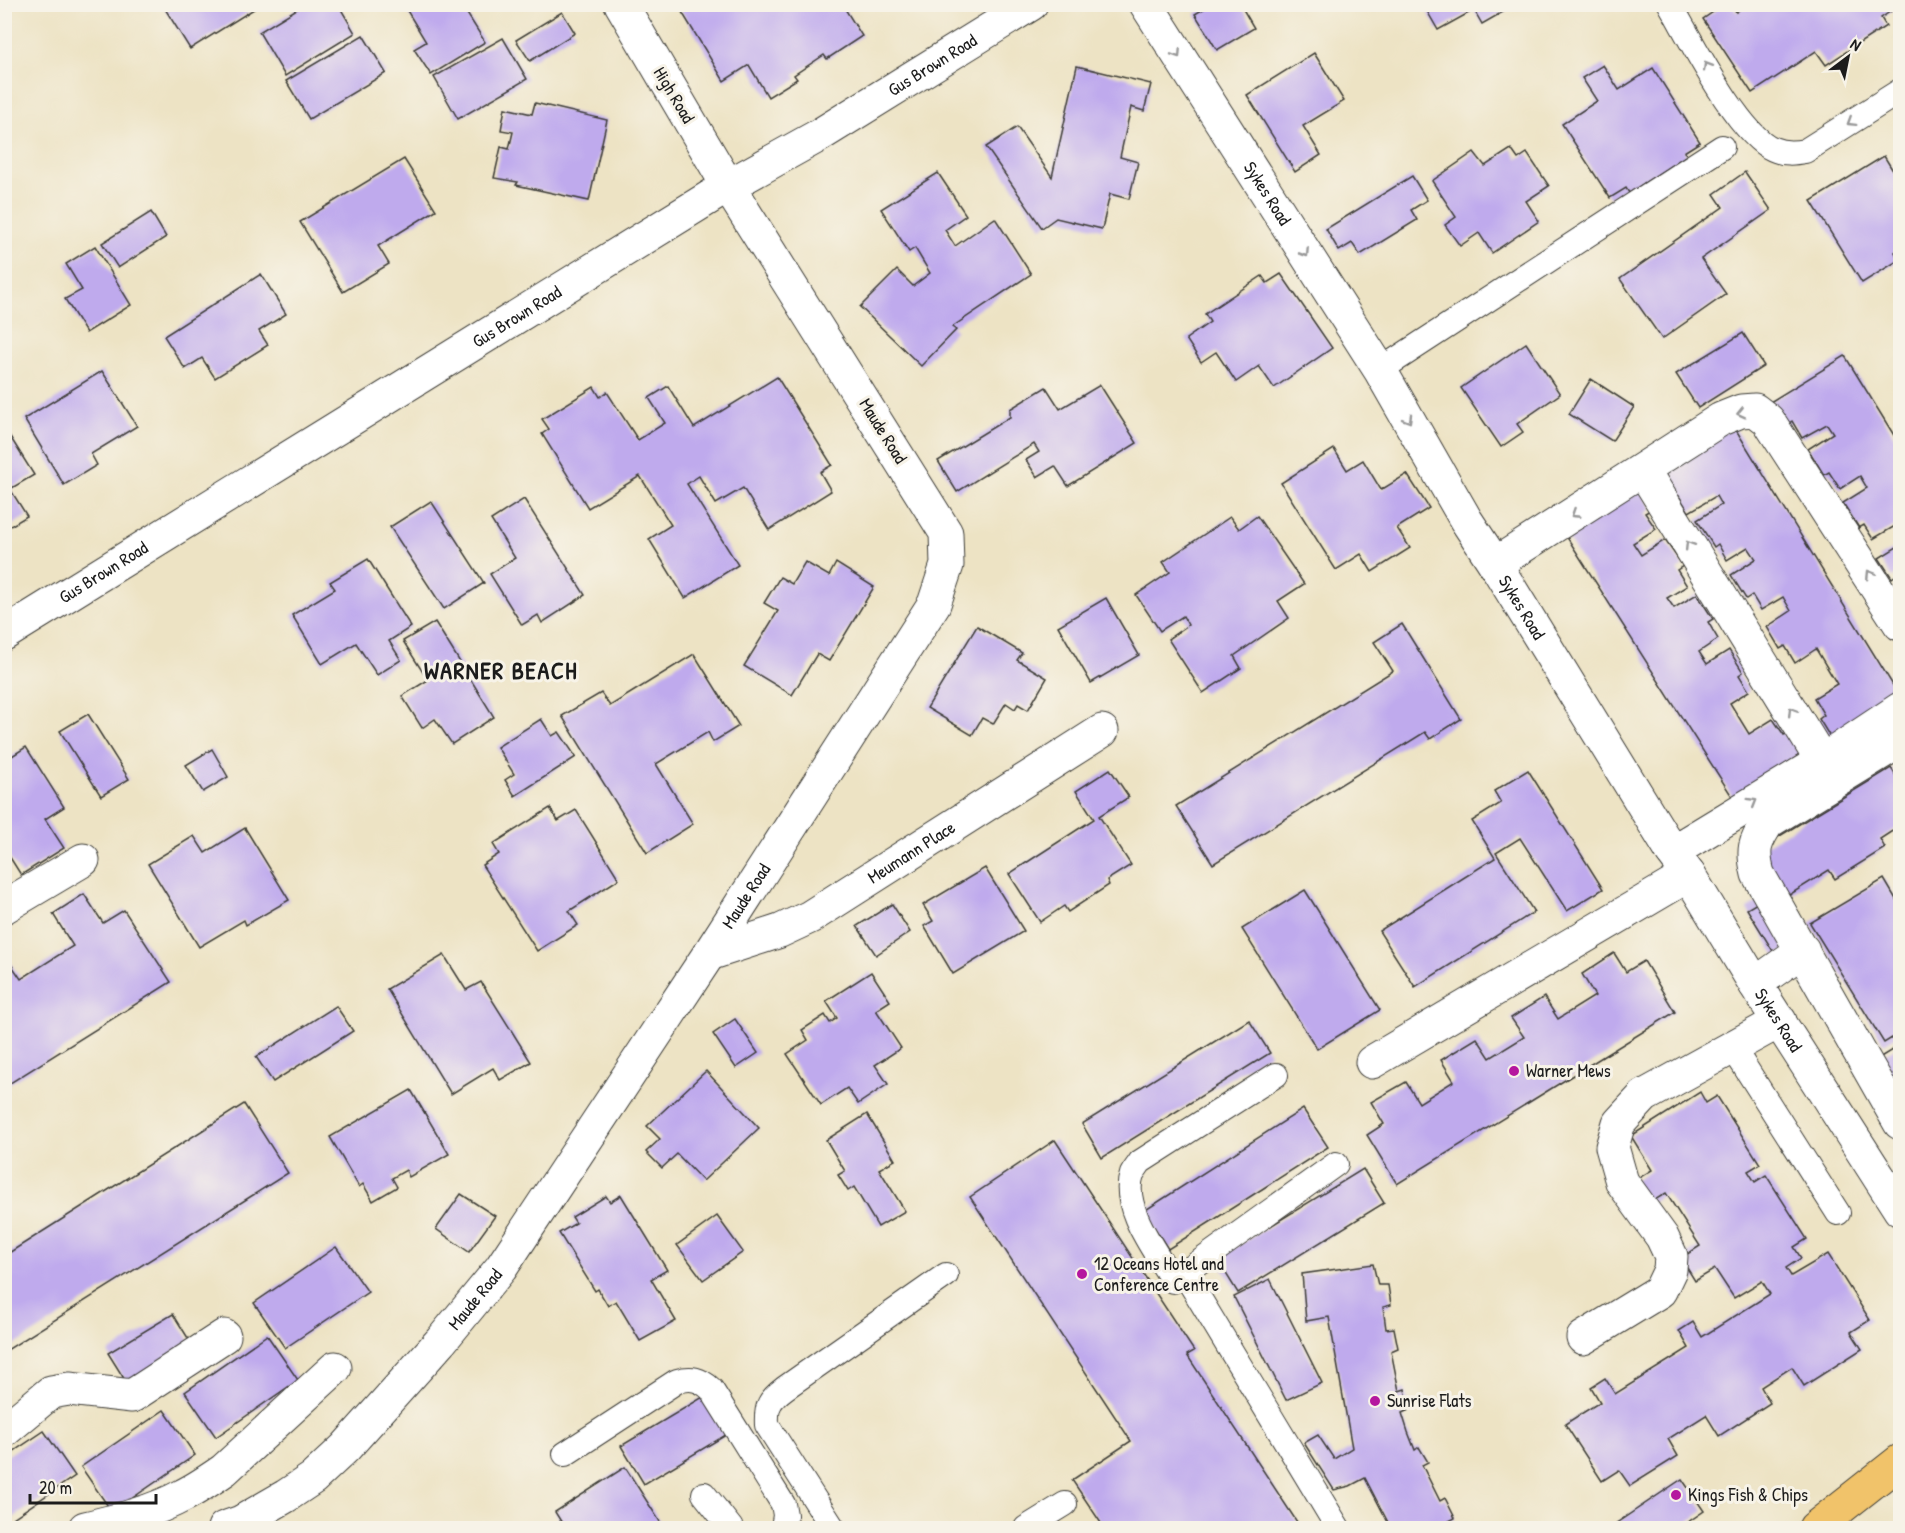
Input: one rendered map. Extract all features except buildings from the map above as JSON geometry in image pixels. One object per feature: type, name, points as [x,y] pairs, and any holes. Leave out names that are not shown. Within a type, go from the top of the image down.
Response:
[{"type":"main road","points":[[1815,1528],[1900,1461]]},
{"type":"street","name":"High Road","points":[[621,4],[728,186]]},
{"type":"street","name":"Gus Brown Road","points":[[4,634],[728,186],[818,136],[1031,4]]},
{"type":"street","name":"Sykes Road","points":[[1146,4],[1380,370],[1466,520],[1755,984],[1900,1210]]},
{"type":"street","name":"Maude Road","points":[[224,1528],[241,1522],[286,1496],[313,1478],[345,1448],[441,1341],[501,1268],[709,954],[934,604],[947,565],[946,533],[728,186]]},
{"type":"street","points":[[1495,564],[1721,418],[1741,411],[1755,410],[1768,420],[1900,624]]},
{"type":"street","points":[[1643,470],[1822,761]]},
{"type":"street","points":[[1372,1062],[1680,863],[1822,761],[1900,709]]},
{"type":"street","name":"Meumann Place","points":[[709,954],[780,931],[810,917],[1102,731]]},
{"type":"street","points":[[1900,741],[1768,822],[1757,839],[1754,855],[1758,874],[1900,1123]]},
{"type":"street","points":[[4,907],[83,860]]},
{"type":"street","points":[[1755,984],[1803,950]]},
{"type":"street","points":[[1583,1338],[1660,1291],[1670,1270],[1671,1256],[1662,1237],[1622,1182],[1612,1147],[1619,1122],[1644,1096],[1780,1021]]},
{"type":"street","points":[[4,1431],[51,1392],[69,1389],[132,1396],[224,1336]]},
{"type":"street","points":[[85,1528],[154,1509],[183,1496],[204,1483],[224,1470],[335,1368]]},
{"type":"lane","points":[[1670,4],[1729,104],[1754,137],[1773,149],[1787,153],[1805,151],[1900,91]]},
{"type":"lane","points":[[1380,370],[1722,147]]},
{"type":"lane","points":[[1733,1048],[1838,1213]]},
{"type":"lane","points":[[1276,1075],[1140,1162],[1132,1174],[1132,1210],[1173,1281],[1336,1164]]},
{"type":"lane","points":[[1184,1273],[1338,1528]]},
{"type":"lane","points":[[833,1528],[767,1425],[767,1409],[774,1396],[946,1275]]},
{"type":"lane","points":[[565,1454],[677,1381],[688,1378],[697,1379],[711,1389],[783,1504],[785,1515],[783,1528]]},
{"type":"lane","points":[[704,1494],[731,1528]]},
{"type":"lane","points":[[1026,1528],[1065,1503]]},
{"type":"place","name":"Warner Mews","points":[[1514,1071]]},
{"type":"place","name":"12 Oceans Hotel and Conference Centre","points":[[1082,1274]]},
{"type":"place","name":"Sunrise Flats","points":[[1375,1401]]},
{"type":"place","name":"Kings Fish & Chips","points":[[1676,1495]]},
{"type":"district","name":"WARNER BEACH","points":[[501,671]]}]
